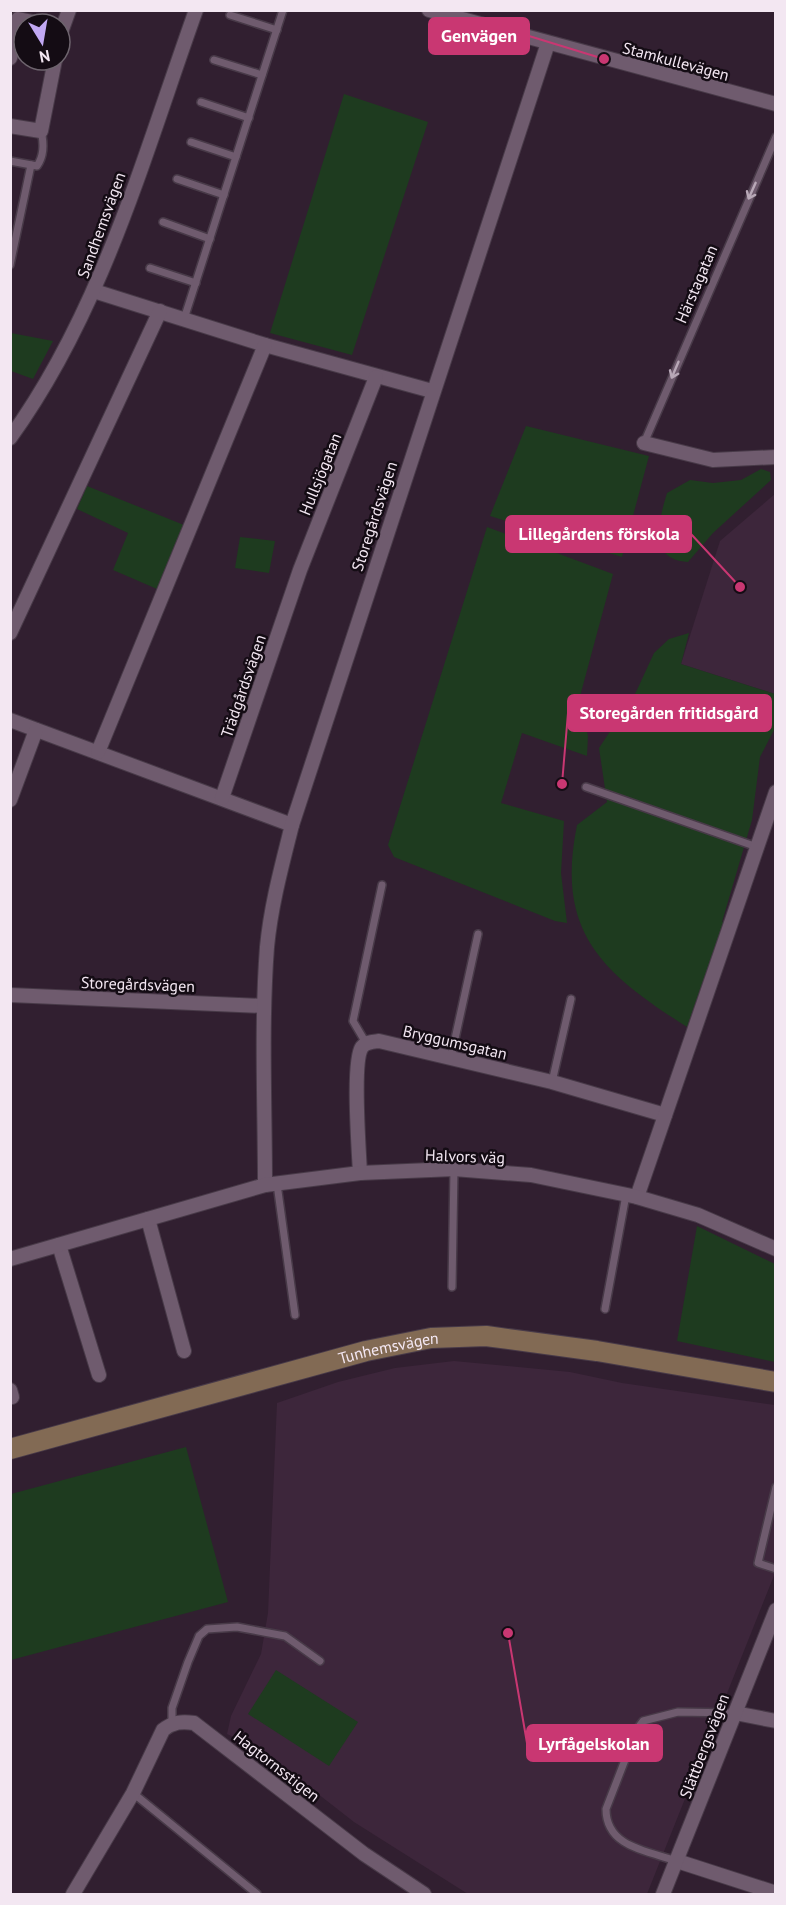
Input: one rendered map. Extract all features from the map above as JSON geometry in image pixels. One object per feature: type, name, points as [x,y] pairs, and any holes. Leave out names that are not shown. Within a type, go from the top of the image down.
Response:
[{"type":"street","name":"Sandhemsvägen","points":[[10,438],[48,378],[94,291],[196,10]]},
{"type":"street","name":"Stamkullevägen","points":[[429,10],[465,15],[548,43],[776,104]]},
{"type":"street","points":[[10,58],[12,38]]},
{"type":"street","name":"Storegårdsvägen","points":[[271,1185],[264,1006],[267,945],[275,897],[292,825],[432,391],[548,43]]},
{"type":"street","points":[[10,126],[41,131],[53,72]]},
{"type":"street","points":[[94,291],[265,345],[432,391]]},
{"type":"street","points":[[10,633],[160,311]]},
{"type":"street","points":[[98,752],[265,345]]},
{"type":"street","name":"Hullsjögatan","points":[[295,584],[376,376]]},
{"type":"street","points":[[644,443],[713,460],[776,457]]},
{"type":"street","name":"Trädgårdsvägen","points":[[222,798],[295,584]]},
{"type":"street","points":[[10,720],[292,825]]},
{"type":"street","points":[[10,800],[36,730]]},
{"type":"street","points":[[632,1196],[665,1115],[757,847],[772,815],[776,792]]},
{"type":"street","name":"Storegårdsvägen","points":[[10,995],[264,1006]]},
{"type":"street","name":"Bryggumsgatan","points":[[366,1043],[379,1041],[451,1057],[552,1082],[665,1115]]},
{"type":"street","points":[[360,1173],[357,1076],[360,1049],[366,1043]]},
{"type":"street","name":"Halvors väg","points":[[10,1259],[271,1185],[360,1173],[454,1169],[531,1175],[632,1196],[698,1215],[776,1249]]},
{"type":"street","points":[[148,1219],[184,1351]]},
{"type":"street","points":[[59,1245],[99,1376]]},
{"type":"street","name":"Tunhemsvägen","points":[[10,1449],[343,1357],[431,1338],[496,1338],[597,1351],[776,1382]]},
{"type":"street","name":"Slättbergsvägen","points":[[663,1894],[772,1626],[776,1610]]},
{"type":"street","points":[[735,1713],[776,1721]]},
{"type":"street","name":"Hagtornsstigen","points":[[172,1724],[194,1723],[362,1852],[423,1894]]},
{"type":"street","points":[[73,1894],[133,1793],[163,1730],[172,1724]]},
{"type":"street","points":[[677,1861],[776,1893]]},
{"type":"lane","points":[[184,319],[283,10]]},
{"type":"lane","points":[[230,15],[277,30]]},
{"type":"lane","points":[[214,60],[262,75]]},
{"type":"lane","points":[[201,102],[249,118]]},
{"type":"lane","points":[[10,161],[37,166],[41,160],[44,142],[41,131]]},
{"type":"lane","name":"Härstagatan","points":[[644,443],[776,137]]},
{"type":"lane","points":[[191,142],[236,157]]},
{"type":"lane","points":[[10,265],[31,165]]},
{"type":"lane","points":[[177,179],[224,195]]},
{"type":"lane","points":[[163,222],[210,239]]},
{"type":"lane","points":[[150,268],[196,283]]},
{"type":"lane","points":[[586,788],[757,847]]},
{"type":"lane","points":[[366,1043],[353,1020],[382,885]]},
{"type":"lane","points":[[451,1057],[478,934]]},
{"type":"lane","points":[[552,1082],[571,999]]},
{"type":"lane","points":[[452,1287],[454,1169]]},
{"type":"lane","points":[[271,1185],[295,1315]]},
{"type":"lane","points":[[605,1309],[632,1196]]},
{"type":"lane","points":[[776,1487],[758,1563],[776,1569]]},
{"type":"lane","points":[[172,1724],[172,1708],[188,1662],[199,1636],[207,1629],[237,1627],[285,1636],[320,1661]]},
{"type":"lane","points":[[677,1861],[627,1845],[611,1832],[606,1821],[606,1809],[643,1721],[678,1712],[735,1713]]},
{"type":"lane","points":[[133,1793],[257,1894]]},
{"type":"shaded area","points":[[775,494],[775,694],[681,664],[720,541]]},
{"type":"shaded area","points":[[454,1361],[570,1372],[622,1383],[775,1405],[775,1573],[647,1894],[468,1894],[354,1822],[263,1751],[227,1734],[231,1716],[261,1654],[268,1613],[277,1403],[338,1382],[395,1368]]},
{"type":"green space","points":[[344,94],[428,122],[352,355],[270,333]]},
{"type":"green space","points":[[11,333],[53,341],[33,379],[11,371]]},
{"type":"green space","points":[[526,426],[649,456],[622,557],[490,516]]},
{"type":"green space","points":[[761,469],[770,472],[771,480],[713,533],[688,562],[675,560],[666,554],[661,546],[659,526],[667,493],[690,480],[713,483],[741,480]]},
{"type":"green space","points":[[87,486],[184,525],[157,589],[113,570],[128,533],[77,509]]},
{"type":"green space","points":[[487,527],[613,574],[579,700],[588,736],[587,756],[522,733],[501,803],[564,821],[561,873],[567,923],[555,921],[394,857],[388,845]]},
{"type":"green space","points":[[240,537],[275,541],[269,573],[235,568]]},
{"type":"green space","points":[[689,633],[681,664],[775,694],[775,728],[760,757],[752,820],[722,922],[724,921],[687,1027],[631,988],[609,968],[592,946],[580,922],[573,895],[572,862],[577,825],[607,802],[599,748],[636,692],[654,653],[669,639]]},
{"type":"green space","points":[[697,1226],[775,1264],[775,1362],[677,1341]]},
{"type":"green space","points":[[186,1447],[228,1602],[11,1660],[11,1494]]},
{"type":"green space","points":[[276,1670],[358,1722],[329,1766],[248,1714]]},
{"type":"place","name":"Genvägen","points":[[604,59]]},
{"type":"place","name":"Lillegårdens förskola","points":[[740,587]]},
{"type":"place","name":"Storegården fritidsgård","points":[[562,784]]},
{"type":"place","name":"Lyrfågelskolan","points":[[508,1633]]}]
